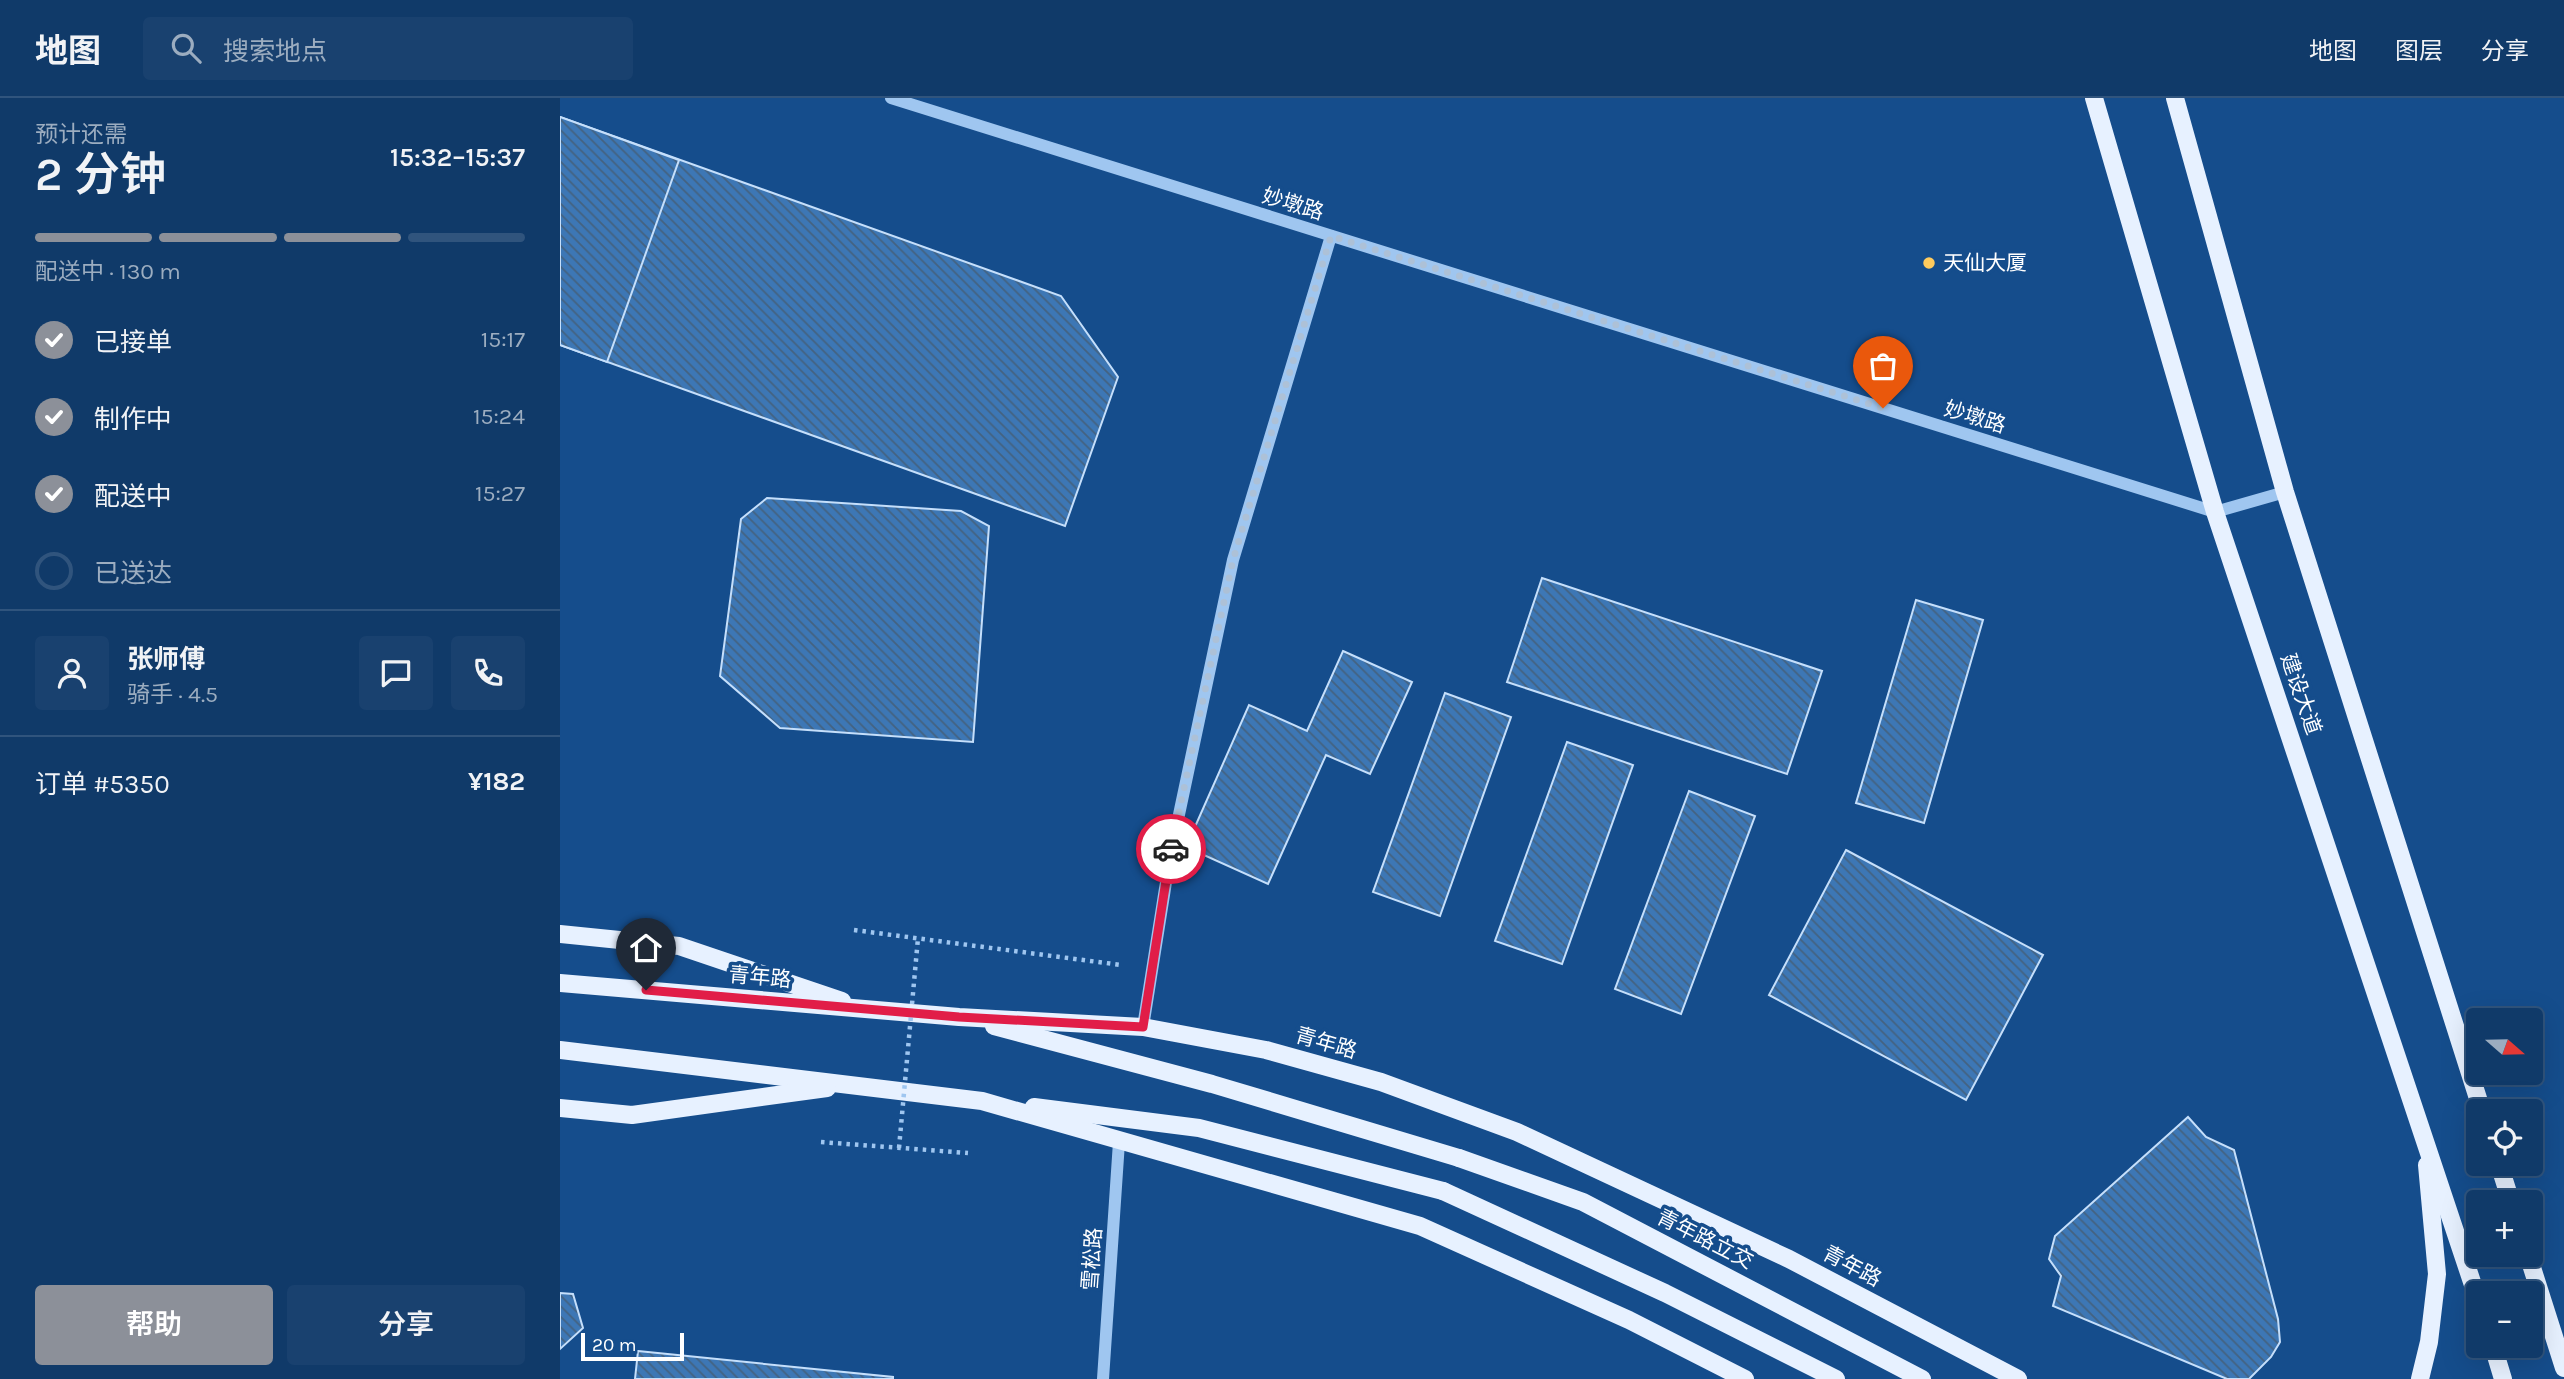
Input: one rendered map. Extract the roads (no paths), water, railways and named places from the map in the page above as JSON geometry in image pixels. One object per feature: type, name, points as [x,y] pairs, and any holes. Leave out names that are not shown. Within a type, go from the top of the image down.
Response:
[{"type":"main road","name":"建设大道","points":[[2094,98],[2216,512],[2472,1281]]},
{"type":"main road","points":[[2175,98],[2285,492],[2478,1099]]},
{"type":"main road","points":[[560,934],[679,946],[869,1009]]},
{"type":"main road","name":"青年路","points":[[560,983],[959,1017],[1143,1027],[1266,1050],[1343,1072],[1517,1132],[1789,1259],[2018,1379]]},
{"type":"main road","name":"青年路立交","points":[[959,1017],[1212,1084],[1459,1158],[1583,1202],[1922,1379]]},
{"type":"main road","points":[[560,1050],[1199,1128],[1443,1191],[1665,1293],[1836,1379]]},
{"type":"main road","points":[[560,1108],[632,1115],[852,1085]]},
{"type":"main road","points":[[982,1101],[1420,1226],[1629,1320],[1745,1379]]},
{"type":"main road","points":[[2420,1379],[2429,1342],[2437,1274],[2423,1130]]},
{"type":"main road","points":[[2532,1267],[2564,1368]]},
{"type":"main road","points":[[2497,1358],[2503,1379]]},
{"type":"street","name":"妙墩路","points":[[891,98],[2216,512]]},
{"type":"street","points":[[1143,1027],[1170,857],[1233,560],[1331,236]]},
{"type":"street","points":[[2216,512],[2285,492]]},
{"type":"street","name":"雪松路","points":[[1104,1379],[1119,1142]]},
{"type":"place","name":"天仙大厦","points":[[1929,263]]}]
